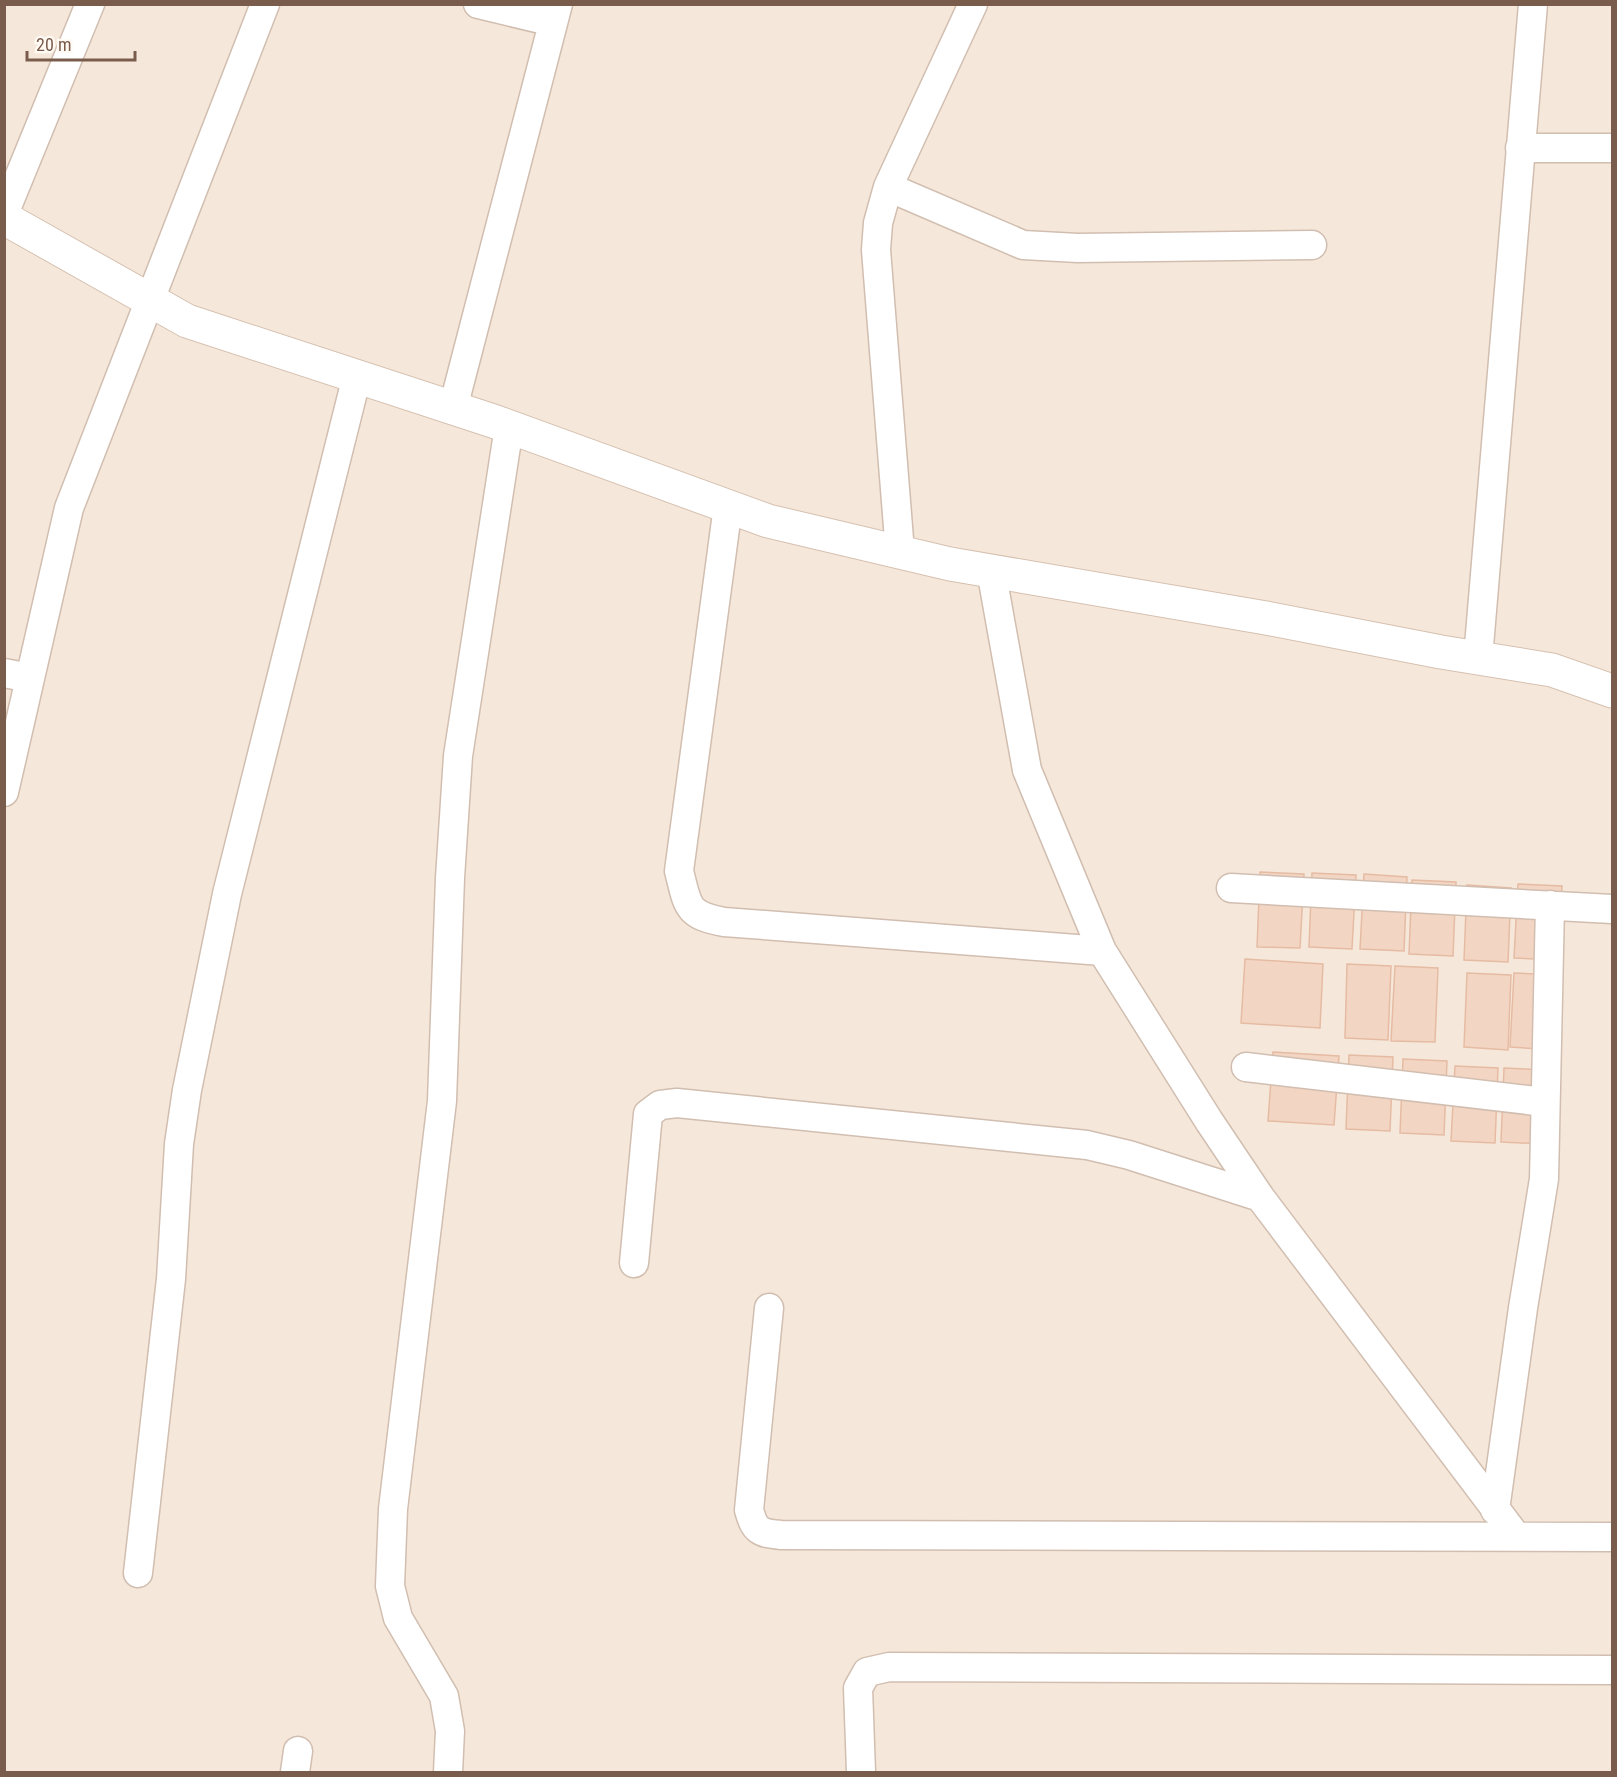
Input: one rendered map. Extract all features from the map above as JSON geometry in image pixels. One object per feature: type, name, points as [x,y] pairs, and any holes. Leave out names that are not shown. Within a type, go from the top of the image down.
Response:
[{"type":"street","points":[[90,4],[4,216],[187,321],[509,427],[768,521],[950,564],[1552,670],[1612,691]]},
{"type":"street","points":[[4,792],[17,675],[69,508],[265,4]]},
{"type":"street","points":[[453,408],[555,13],[478,4]]},
{"type":"street","points":[[900,552],[876,250],[878,224],[888,186],[973,4]]},
{"type":"street","points":[[1478,658],[1533,4]]},
{"type":"street","points":[[1520,148],[1612,148]]},
{"type":"street","points":[[888,186],[1023,245],[1078,248],[1312,245]]},
{"type":"street","points":[[138,1573],[171,1279],[179,1144],[187,1090],[226,894],[357,376]]},
{"type":"street","points":[[448,1773],[450,1731],[444,1696],[398,1618],[390,1587],[393,1509],[442,1101],[450,878],[458,756],[509,427]]},
{"type":"street","points":[[728,506],[679,871],[687,904],[703,918],[724,922],[1102,951]]},
{"type":"street","points":[[991,570],[1027,770],[1102,951],[1209,1121],[1260,1197],[1516,1536]]},
{"type":"street","points":[[1231,888],[1612,909]]},
{"type":"street","points":[[1495,1510],[1523,1308],[1544,1179],[1550,905]]},
{"type":"street","points":[[1246,1067],[1545,1102]]},
{"type":"street","points":[[634,1263],[648,1114],[660,1105],[677,1103],[1087,1145],[1129,1155],[1260,1197]]},
{"type":"street","points":[[770,1308],[749,1510],[754,1527],[764,1534],[1612,1537]]},
{"type":"street","points":[[861,1773],[858,1688],[867,1672],[889,1667],[1612,1670]]},
{"type":"shaded area","points":[[5,5],[1612,5],[1612,1772],[5,1772]]},
{"type":"building","points":[[1260,872],[1304,874],[1300,948],[1257,947]]},
{"type":"building","points":[[1312,873],[1356,875],[1352,949],[1309,947]]},
{"type":"building","points":[[1364,874],[1407,877],[1404,951],[1360,949]]},
{"type":"building","points":[[1412,880],[1456,882],[1453,956],[1409,954]]},
{"type":"building","points":[[1518,884],[1562,886],[1558,960],[1514,958]]},
{"type":"building","points":[[1467,885],[1511,888],[1508,962],[1464,960]]},
{"type":"building","points":[[1245,959],[1323,964],[1320,1028],[1241,1023]]},
{"type":"building","points":[[1347,964],[1391,966],[1388,1040],[1345,1038]]},
{"type":"building","points":[[1395,966],[1438,968],[1435,1042],[1391,1041]]},
{"type":"building","points":[[1467,973],[1511,975],[1508,1050],[1464,1047]]},
{"type":"building","points":[[1514,973],[1558,975],[1554,1050],[1510,1047]]},
{"type":"building","points":[[1273,1052],[1339,1056],[1334,1125],[1268,1121]]},
{"type":"building","points":[[1349,1055],[1393,1057],[1390,1131],[1346,1129]]},
{"type":"building","points":[[1403,1059],[1447,1061],[1444,1135],[1400,1133]]},
{"type":"building","points":[[1455,1066],[1498,1068],[1495,1143],[1451,1141]]},
{"type":"building","points":[[1504,1068],[1548,1070],[1545,1144],[1501,1142]]}]
